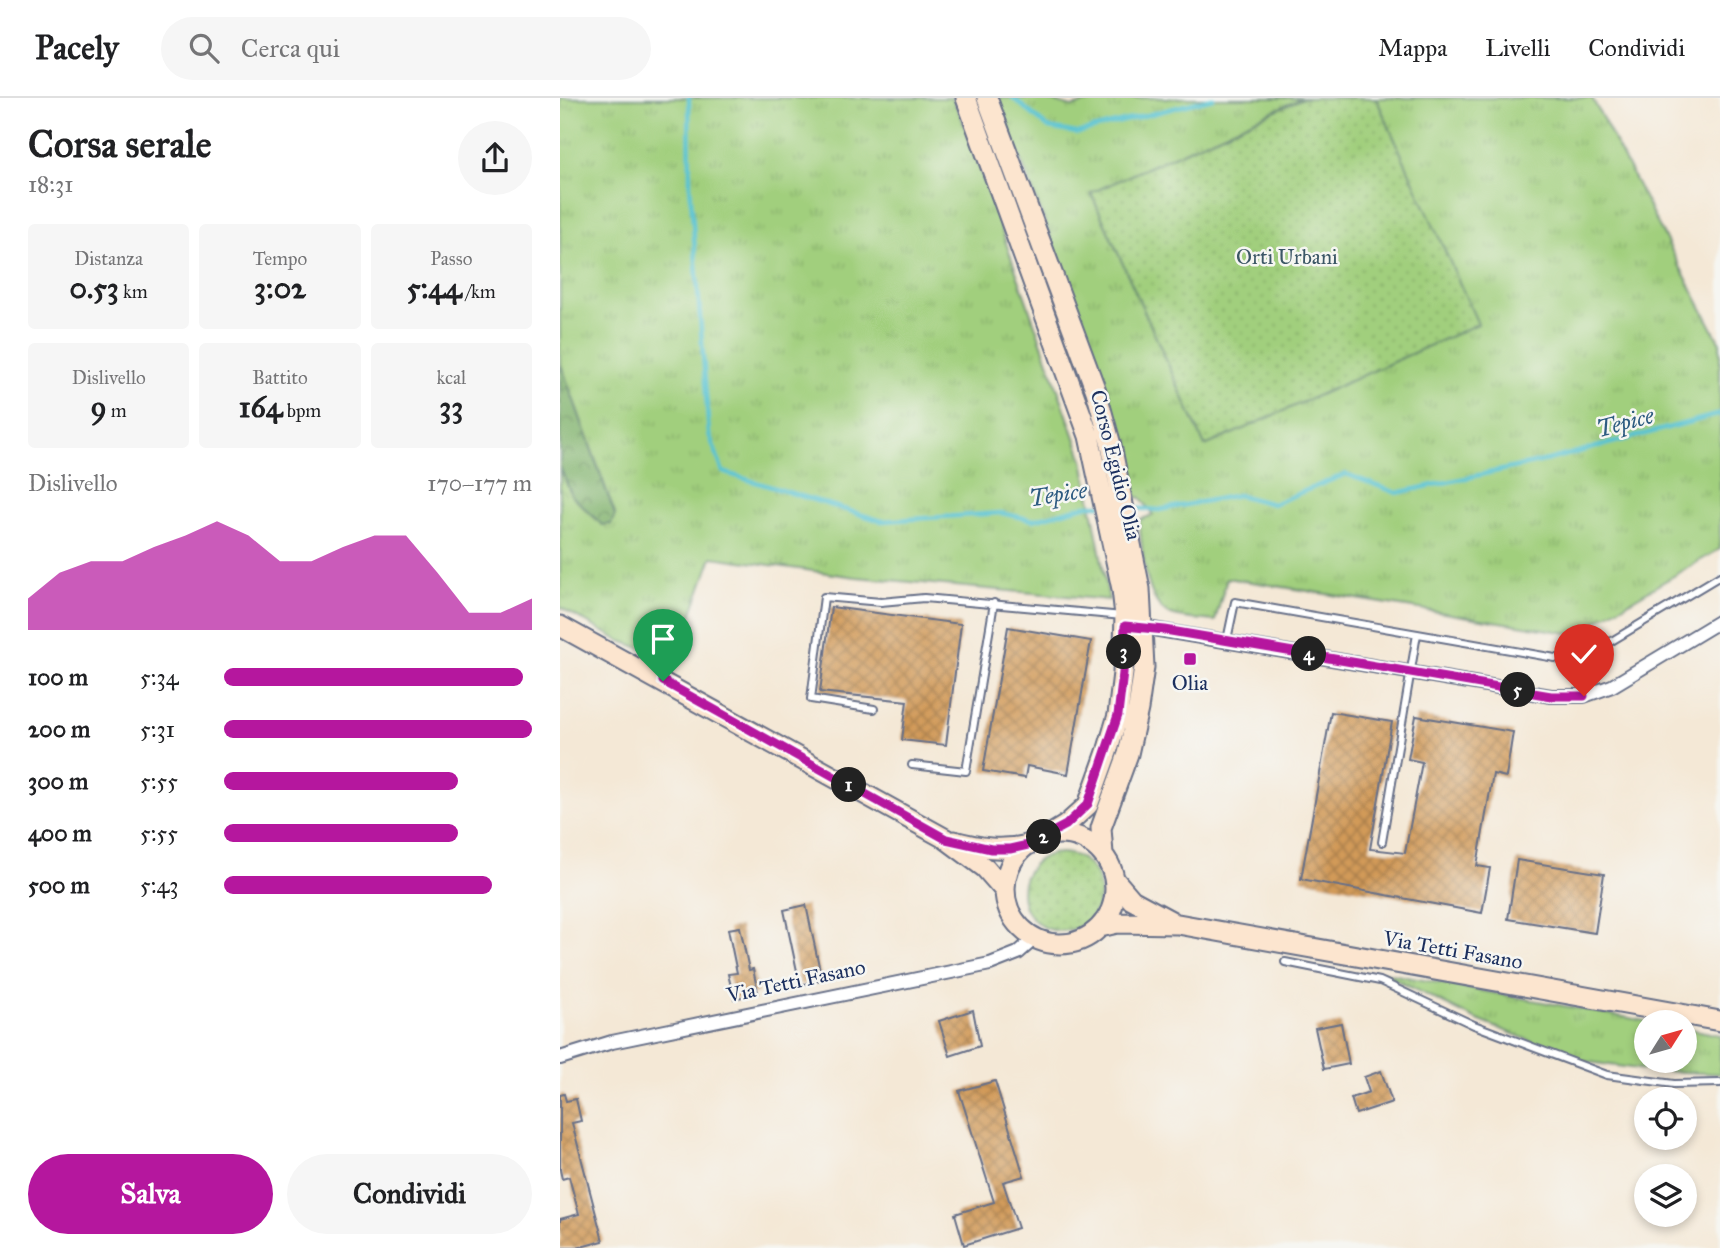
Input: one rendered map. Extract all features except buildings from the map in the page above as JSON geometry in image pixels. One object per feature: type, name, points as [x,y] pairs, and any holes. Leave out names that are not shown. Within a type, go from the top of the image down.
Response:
[{"type":"main road","name":"Corso Egidio Olia","points":[[966,99],[1112,494]]},
{"type":"main road","name":"Corso Egidio Olia","points":[[989,103],[1096,391],[1117,522],[1140,589],[1131,623],[1118,715],[1097,783],[1088,804],[1066,825],[1048,835]]},
{"type":"main road","name":"Corso Egidio Olia","points":[[1102,854],[1101,828],[1128,754],[1144,667],[1131,623]]},
{"type":"main road","points":[[560,626],[946,839],[985,868],[1005,891]]},
{"type":"main road","points":[[946,839],[991,849],[1010,849],[1028,845],[1048,835],[1063,834],[1078,837],[1091,844],[1110,866],[1114,879],[1110,913],[1100,927],[1086,938],[1069,944],[1052,944],[1035,938],[1023,930],[1014,919],[1005,891],[1008,873],[1016,857],[1028,845]]},
{"type":"main road","name":"Via Tetti Fasano","points":[[1114,879],[1132,900],[1178,924]]},
{"type":"main road","name":"Via Tetti Fasano","points":[[1100,927],[1117,923],[1178,924],[1363,968],[1720,1021]]},
{"type":"street","points":[[1131,623],[1551,696],[1584,696],[1612,686],[1720,621]]},
{"type":"street","name":"Via Tetti Fasano","points":[[560,1058],[612,1042],[990,964],[1017,953],[1035,938]]},
{"type":"lane","points":[[1227,640],[1235,602],[1561,659],[1578,657],[1600,648],[1720,576]]},
{"type":"lane","points":[[874,709],[811,699],[824,597],[881,602],[924,598],[994,603],[1131,623]]},
{"type":"lane","points":[[912,765],[966,771],[994,603]]},
{"type":"lane","points":[[1382,842],[1417,634]]},
{"type":"lane","points":[[1578,657],[1584,696]]},
{"type":"lane","points":[[1285,962],[1363,968],[1380,981],[1474,1025],[1608,1075],[1674,1084],[1720,1083]]},
{"type":"green space","points":[[560,98],[952,98],[961,116],[1083,460],[1109,600],[856,577],[712,557],[675,660],[618,640],[560,607],[560,467],[572,496],[611,524],[615,514],[560,362]]},
{"type":"green space","points":[[997,98],[1041,98],[1072,107],[1103,98],[1302,98],[1091,193],[1205,446],[1477,324],[1376,98],[1592,98],[1720,343],[1720,549],[1574,634],[1227,578],[1215,621],[1171,615],[1162,609],[1155,599],[1143,558],[1139,520],[1153,515],[1141,498],[1136,497],[1125,443],[1068,282]]},
{"type":"green space","name":"Orti Urbani","points":[[1303,98],[1376,98],[1478,324],[1205,446],[1091,193]]},
{"type":"green space","points":[[560,362],[615,515],[611,524],[602,525],[572,496],[560,467]]},
{"type":"green space","points":[[1061,853],[1076,856],[1088,865],[1097,877],[1100,892],[1097,907],[1088,919],[1076,928],[1061,931],[1046,928],[1034,919],[1025,907],[1022,892],[1025,877],[1034,865],[1046,856]]},
{"type":"green space","points":[[1380,972],[1634,1019],[1634,1068],[1582,1061],[1475,1019]]},
{"type":"green space","points":[[1698,1031],[1720,1035],[1720,1074],[1698,1073]]},
{"type":"waterway","name":"Tepice","points":[[689,98],[690,185],[709,434],[723,472],[882,521],[1001,513],[1033,520],[1088,505],[1100,505]]},
{"type":"waterway","points":[[1013,98],[1049,128],[1077,133],[1213,98]]},
{"type":"waterway","name":"Tepice","points":[[1130,508],[1159,510],[1238,495],[1273,504],[1346,474],[1397,493],[1548,460],[1720,414]]},
{"type":"place","name":"Olia","points":[[1190,659]]},
{"type":"route","points":[[663,681],[946,839],[991,849],[1028,845],[1066,825],[1088,804],[1118,715],[1125,626],[1165,630],[1551,696],[1584,696]]}]
